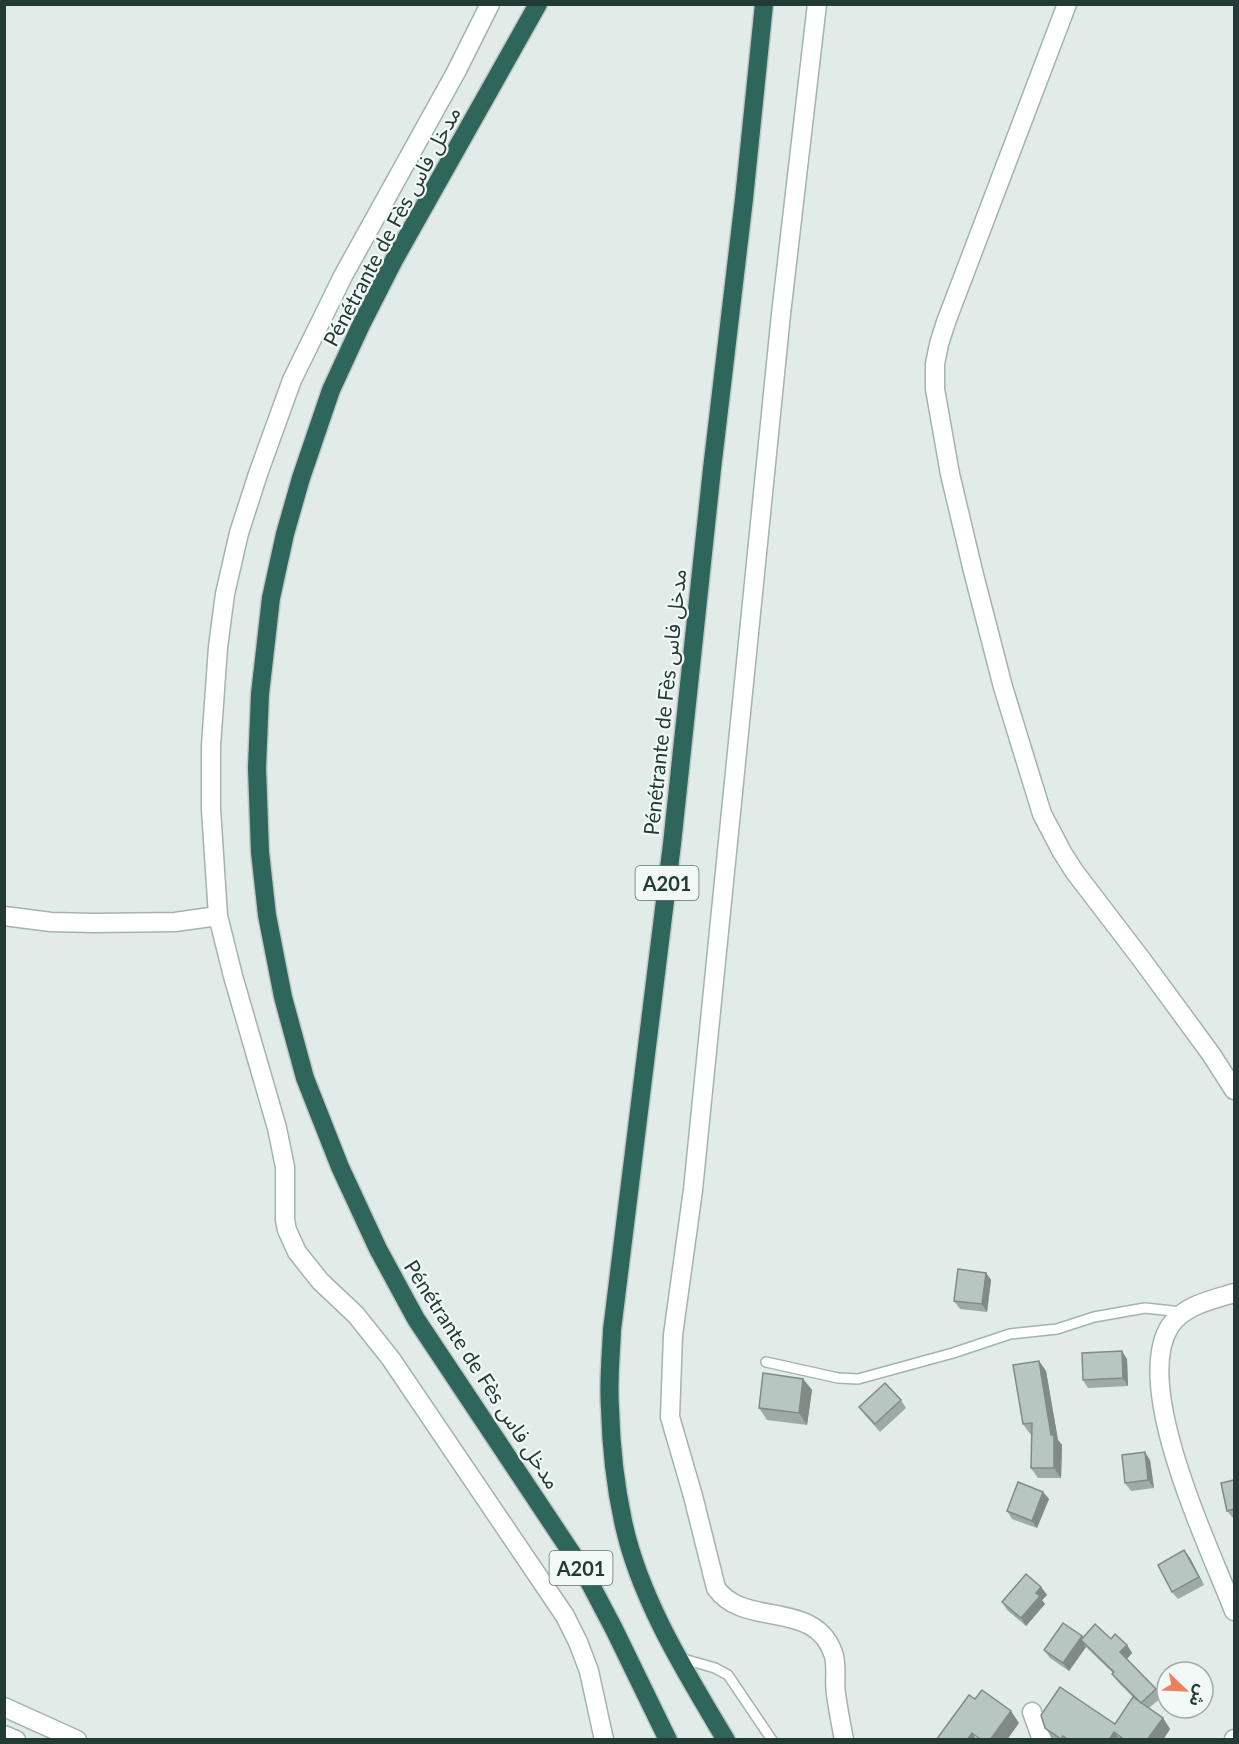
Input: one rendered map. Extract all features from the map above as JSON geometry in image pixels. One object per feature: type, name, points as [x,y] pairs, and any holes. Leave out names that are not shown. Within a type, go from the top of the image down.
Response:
[{"type":"highway","name":"Pénétrante de Fès مدخل فاس","points":[[538,4],[360,325],[331,390],[300,478],[271,597],[260,694],[256,768],[260,852],[267,915],[283,997],[305,1078],[339,1167],[378,1249],[416,1319],[583,1570],[668,1740]]},
{"type":"highway","name":"Pénétrante de Fès مدخل فاس","points":[[726,1740],[678,1657],[655,1612],[639,1573],[623,1523],[614,1467],[609,1406],[612,1330],[635,1129],[672,844],[764,4]]},
{"type":"street","points":[[490,4],[456,72],[343,276],[292,380],[239,533],[225,594],[218,647],[211,746],[211,809],[218,916],[277,1128],[285,1167],[285,1220],[291,1240],[297,1252],[320,1281],[356,1315],[391,1359],[565,1616],[589,1671],[604,1740]]},
{"type":"street","points":[[817,4],[781,314],[693,1190],[673,1335],[670,1417],[716,1588],[722,1598],[740,1607],[792,1618],[812,1626],[825,1638],[834,1657],[836,1693],[844,1740]]},
{"type":"street","points":[[1067,4],[946,322],[935,364],[935,388],[950,474],[976,581],[1004,687],[1042,814],[1074,871],[1190,1026],[1234,1090]]},
{"type":"street","points":[[4,916],[51,922],[93,923],[175,922],[218,916]]},
{"type":"street","points":[[1234,1293],[1202,1303],[1184,1313],[1172,1324],[1164,1339],[1160,1380],[1172,1449],[1197,1521],[1234,1611]]},
{"type":"street","points":[[4,1707],[77,1740]]},
{"type":"street","points":[[1032,1713],[1042,1740]]},
{"type":"street","points":[[4,1735],[16,1740]]},
{"type":"lane","points":[[766,1362],[838,1378],[858,1378],[953,1353],[1010,1334],[1057,1329],[1094,1317],[1145,1308],[1184,1313]]},
{"type":"lane","points":[[678,1657],[715,1668],[728,1675],[772,1740]]},
{"type":"building","points":[[958,1269],[986,1273],[982,1304],[954,1301]]},
{"type":"building","points":[[1122,1351],[1123,1378],[1083,1380],[1082,1353]]},
{"type":"building","points":[[1039,1361],[1051,1435],[1054,1435],[1054,1468],[1031,1468],[1032,1423],[1023,1424],[1013,1365]]},
{"type":"building","points":[[763,1373],[803,1379],[799,1413],[759,1408]]},
{"type":"building","points":[[885,1383],[901,1400],[875,1424],[859,1407]]},
{"type":"building","points":[[1145,1452],[1148,1480],[1125,1483],[1122,1455]]},
{"type":"building","points":[[1234,1480],[1234,1509],[1227,1511],[1221,1483]]},
{"type":"building","points":[[1018,1482],[1043,1492],[1032,1521],[1007,1511]]},
{"type":"building","points":[[1184,1550],[1199,1577],[1172,1592],[1158,1565]]},
{"type":"building","points":[[1026,1574],[1041,1587],[1036,1593],[1040,1596],[1021,1618],[1002,1602]]},
{"type":"building","points":[[1063,1623],[1082,1636],[1063,1663],[1044,1650]]},
{"type":"building","points":[[1095,1624],[1111,1639],[1115,1634],[1127,1645],[1120,1652],[1155,1690],[1141,1703],[1112,1674],[1114,1672],[1081,1640]]},
{"type":"building","points":[[1060,1687],[1115,1724],[1133,1697],[1155,1712],[1155,1720],[1162,1720],[1147,1740],[1125,1740],[1114,1732],[1109,1740],[1069,1740],[1063,1736],[1061,1739],[1045,1728],[1041,1715]]},
{"type":"building","points":[[982,1690],[1011,1711],[990,1740],[981,1740],[972,1733],[967,1740],[936,1740],[969,1695],[975,1699]]}]
